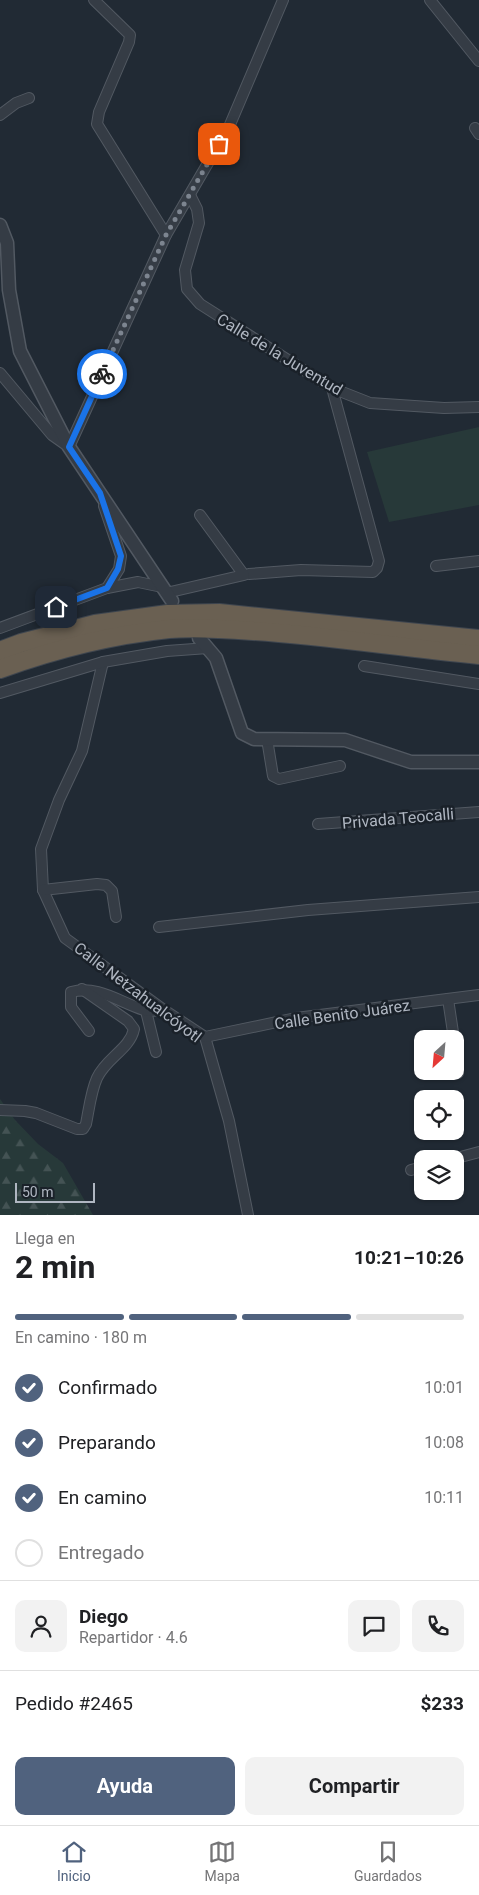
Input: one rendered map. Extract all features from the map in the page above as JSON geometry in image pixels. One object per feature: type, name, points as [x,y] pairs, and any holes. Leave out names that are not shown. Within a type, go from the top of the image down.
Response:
[{"type":"highway","points":[[0,651],[22,643],[95,624],[168,614],[228,614],[479,639]]},
{"type":"highway","points":[[0,669],[34,657],[95,640],[170,629],[217,629],[290,633],[479,656]]},
{"type":"street","points":[[94,0],[130,34],[129,42],[99,112],[97,124],[166,235]]},
{"type":"street","points":[[69,447],[166,235],[229,127],[283,0]]},
{"type":"street","points":[[430,0],[479,61]]},
{"type":"street","points":[[0,115],[16,103],[29,98]]},
{"type":"street","name":"Calle de la Juventud","points":[[190,195],[197,209],[198,223],[185,270],[187,289],[200,304],[332,388],[370,403],[444,408],[479,407]]},
{"type":"street","points":[[0,225],[7,243],[10,290],[20,351],[69,447],[167,594]]},
{"type":"street","points":[[0,373],[52,435],[69,447]]},
{"type":"street","points":[[249,574],[302,570],[372,572],[377,568],[379,561],[332,388]]},
{"type":"street","points":[[100,493],[121,556],[118,569],[107,588]]},
{"type":"street","points":[[0,628],[107,588],[138,582],[167,594],[244,575],[200,515]]},
{"type":"street","points":[[436,566],[479,561]]},
{"type":"street","points":[[199,638],[216,658],[242,733],[254,739],[344,740],[411,762],[479,762]]},
{"type":"street","points":[[0,693],[103,662],[167,651],[208,648]]},
{"type":"street","name":"Calle Netzahualcóyotl","points":[[103,662],[82,751],[58,800],[41,849],[43,890],[65,938],[164,1010],[205,1037],[229,1121],[248,1215]]},
{"type":"street","points":[[364,666],[479,684]]},
{"type":"street","points":[[267,739],[273,776],[279,779],[340,766]]},
{"type":"street","name":"Privada Teocalli","points":[[318,824],[479,812]]},
{"type":"street","points":[[43,890],[97,884],[106,885],[112,891],[116,917]]},
{"type":"street","points":[[159,926],[308,910],[479,897]]},
{"type":"street","points":[[89,1031],[71,1007],[71,992],[82,989],[111,995],[146,1011],[164,1010]]},
{"type":"street","points":[[0,1110],[25,1111],[77,1129],[82,1129],[86,1124],[97,1078],[105,1065],[132,1038],[134,1028],[128,1021],[82,989]]},
{"type":"street","name":"Calle Benito Juárez","points":[[205,1037],[296,1018],[479,995]]},
{"type":"street","points":[[448,999],[453,1030]]},
{"type":"street","points":[[146,1011],[156,1052]]},
{"type":"street","points":[[464,1156],[479,1152]]},
{"type":"green space","points":[[479,427],[479,505],[389,522],[367,452]]},
{"type":"green space","points":[[0,1099],[15,1120],[38,1144],[63,1163],[93,1215],[0,1215]]},
{"type":"way so far","points":[[102,374],[166,235],[219,144]]},
{"type":"route","points":[[56,607],[107,588],[118,569],[121,556],[100,493],[69,447],[102,374]]}]
